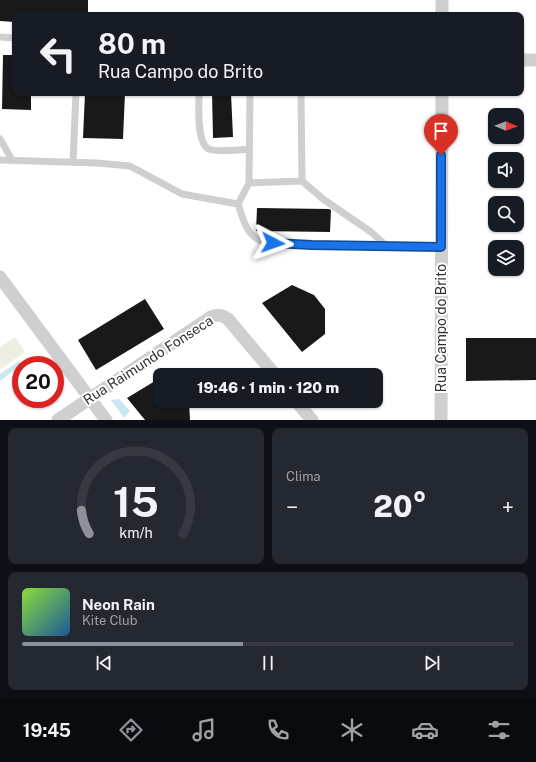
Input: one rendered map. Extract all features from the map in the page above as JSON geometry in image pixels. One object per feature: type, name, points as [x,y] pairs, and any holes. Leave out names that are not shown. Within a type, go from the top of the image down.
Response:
[{"type":"street","points":[[442,0],[442,12]]},
{"type":"street","points":[[524,60],[536,60]]},
{"type":"street","name":"Rua Campo do Brito","points":[[441,420],[442,96]]},
{"type":"street","points":[[0,277],[106,420]]},
{"type":"street","name":"Rua Raimundo Fonseca","points":[[58,420],[211,317],[220,315],[228,319],[269,368]]},
{"type":"street","points":[[302,408],[312,420]]},
{"type":"lane","points":[[0,37],[12,38]]},
{"type":"lane","points":[[73,162],[76,96]]},
{"type":"lane","points":[[199,96],[200,134],[203,144],[209,149],[216,150],[249,149]]},
{"type":"lane","points":[[250,96],[249,183],[238,204],[249,232],[256,238],[264,242],[281,244],[441,247]]},
{"type":"lane","points":[[301,96],[302,180]]},
{"type":"lane","points":[[0,139],[12,160]]},
{"type":"lane","points":[[0,160],[97,163],[130,166],[182,194],[238,204]]},
{"type":"lane","points":[[249,183],[302,180],[323,199],[371,232],[388,247]]},
{"type":"green space","points":[[15,337],[25,352],[19,356],[12,356],[12,361],[1,369],[0,347]]},
{"type":"water","points":[[12,366],[12,372],[0,381],[0,374]]},
{"type":"water","points":[[119,399],[130,411],[124,418],[111,400]]},
{"type":"building","points":[[0,0],[88,0],[88,12],[12,12],[12,22],[0,21]]},
{"type":"building","points":[[3,55],[12,55],[12,96],[31,96],[31,110],[2,109]]},
{"type":"building","points":[[85,96],[125,96],[123,139],[83,138]]},
{"type":"building","points":[[212,96],[231,96],[233,137],[213,138]]},
{"type":"building","points":[[257,208],[329,209],[331,210],[330,232],[256,231]]},
{"type":"building","points":[[292,285],[314,295],[325,309],[325,334],[302,352],[262,303]]},
{"type":"building","points":[[145,299],[164,329],[96,370],[78,340]]},
{"type":"building","points":[[466,338],[536,338],[536,380],[466,381]]},
{"type":"building","points":[[153,382],[153,408],[189,408],[190,420],[145,420],[127,398]]},
{"type":"route","points":[[273,243],[388,247],[441,247],[441,155]]}]
